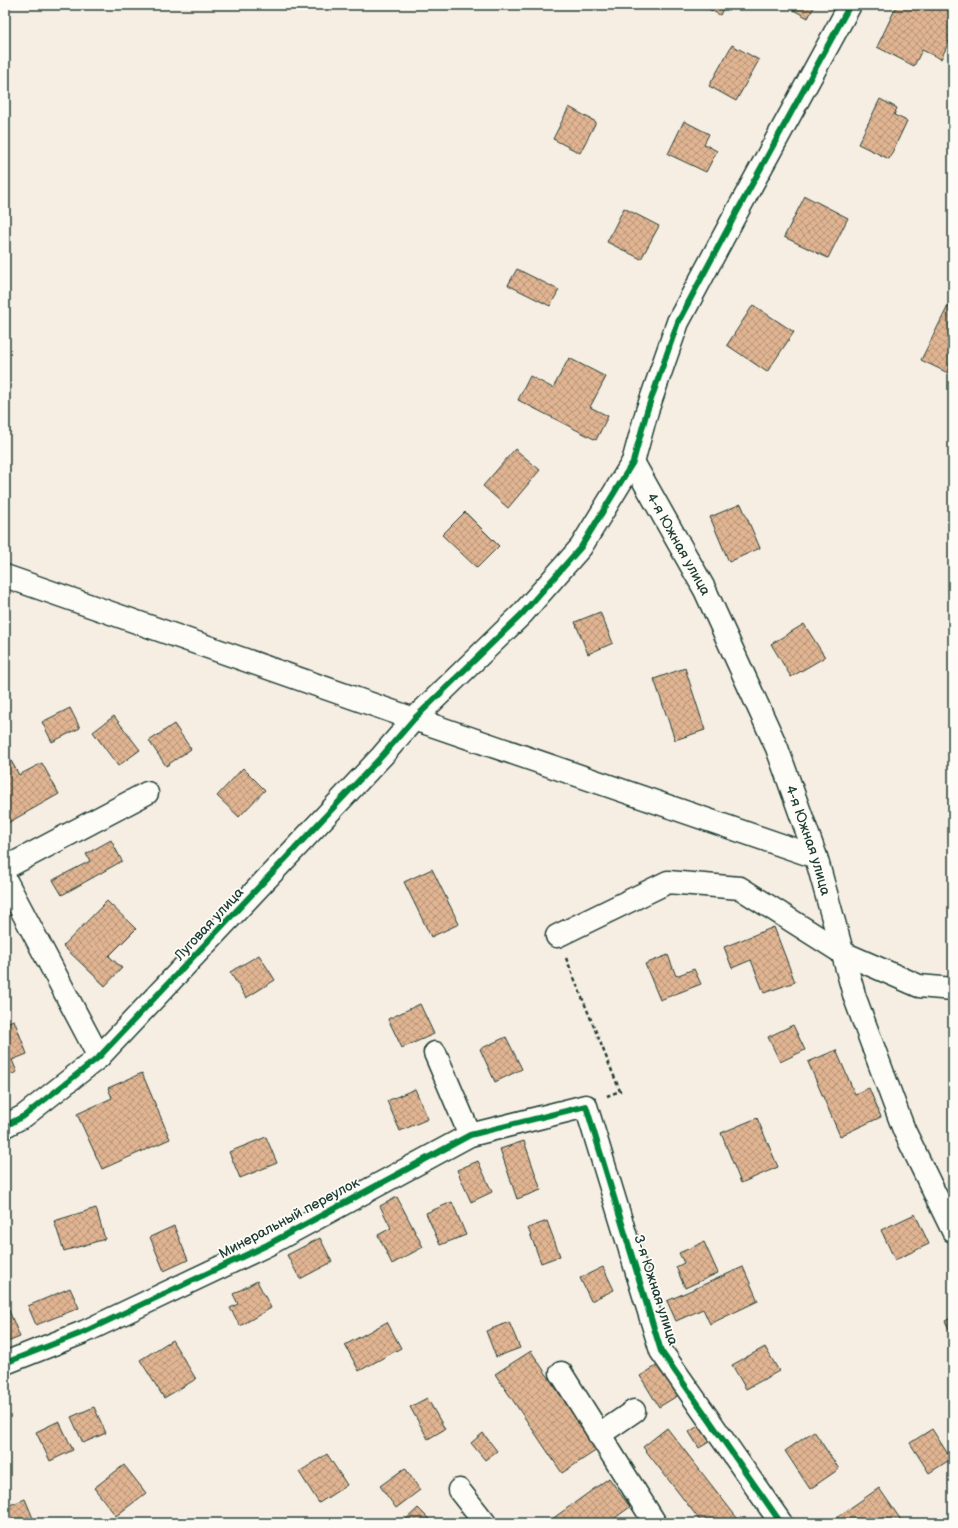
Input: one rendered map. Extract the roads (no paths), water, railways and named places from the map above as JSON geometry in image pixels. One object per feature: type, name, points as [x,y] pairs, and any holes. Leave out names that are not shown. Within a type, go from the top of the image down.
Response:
[{"type":"street","name":"Луговая улица","points":[[5,1126],[24,1116],[99,1058],[338,803],[414,719],[522,614],[580,547],[633,462],[647,411],[678,322],[850,5]]},
{"type":"street","name":"4-я Южная улица","points":[[633,462],[705,590],[777,748],[816,857],[841,952],[855,998],[904,1130],[953,1231]]},
{"type":"street","points":[[5,576],[414,719],[816,857]]},
{"type":"street","points":[[5,868],[147,793]]},
{"type":"street","points":[[5,879],[99,1058]]},
{"type":"street","points":[[557,936],[668,882],[740,888],[841,952],[919,986],[953,989]]},
{"type":"street","points":[[435,1053],[470,1135]]},
{"type":"street","name":"Минеральный переулок","points":[[5,1363],[84,1332],[267,1245],[470,1135],[586,1106]]},
{"type":"street","name":"3-я Южная улица","points":[[586,1106],[661,1351],[781,1523]]},
{"type":"street","points":[[561,1373],[655,1523]]},
{"type":"street","points":[[600,1435],[634,1411]]},
{"type":"street","points":[[459,1490],[485,1523]]}]
